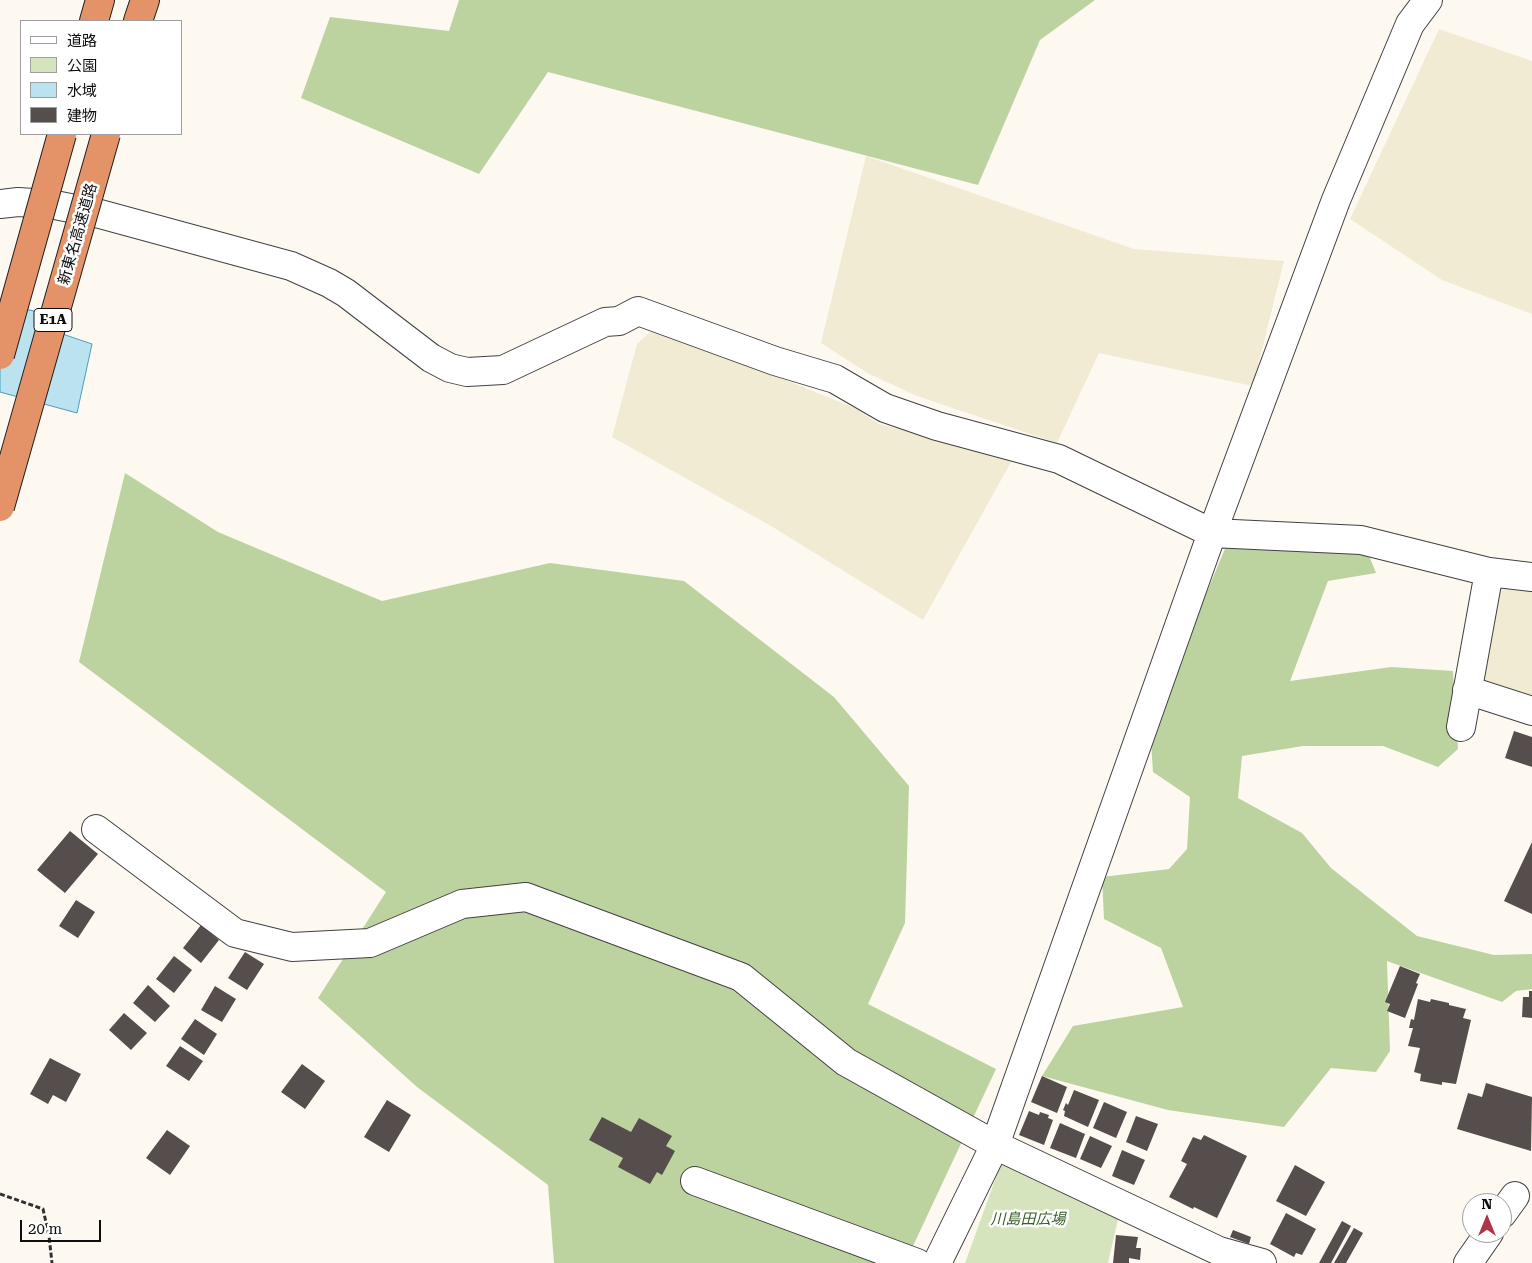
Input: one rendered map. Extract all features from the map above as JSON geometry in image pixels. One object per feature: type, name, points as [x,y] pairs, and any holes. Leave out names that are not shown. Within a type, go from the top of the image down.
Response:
[{"type":"highway","points":[[94,20],[100,0]]},
{"type":"highway","points":[[138,20],[144,0]]},
{"type":"highway","name":"E1A","points":[[0,355],[62,135]]},
{"type":"highway","name":"新東名高速道路","points":[[0,507],[106,135]]},
{"type":"street","points":[[937,1263],[995,1145],[1212,533],[1336,200],[1410,24],[1428,0]]},
{"type":"street","points":[[0,204],[18,202],[50,204],[100,214],[291,266],[346,293],[431,358],[450,368],[467,372],[503,370],[605,322],[619,322],[638,311],[775,362],[835,380],[885,408],[937,426],[1059,459],[1212,533],[1361,540],[1489,572],[1532,577]]},
{"type":"street","points":[[1461,727],[1489,572]]},
{"type":"street","points":[[1467,690],[1532,712]]},
{"type":"street","points":[[96,829],[235,933],[292,947],[370,943],[462,904],[526,897],[741,977],[846,1062],[995,1145],[1219,1251],[1262,1263]]},
{"type":"street","points":[[695,1181],[917,1263]]},
{"type":"street","points":[[1468,1263],[1482,1243]]},
{"type":"path","points":[[0,1194],[43,1209],[52,1263]]},
{"type":"shaded area","points":[[1439,29],[1532,61],[1532,314],[1442,280],[1350,219]]},
{"type":"shaded area","points":[[866,156],[1134,249],[1284,261],[1253,386],[1099,353],[1057,443],[917,396],[869,374],[821,343]]},
{"type":"shaded area","points":[[650,332],[667,332],[857,409],[879,424],[1015,455],[923,620],[771,526],[612,437],[637,344]]},
{"type":"shaded area","points":[[1489,572],[1532,578],[1532,719],[1476,701]]},
{"type":"green space","points":[[459,0],[1095,0],[1040,40],[978,185],[548,72],[479,174],[301,98],[330,17],[449,31]]},
{"type":"green space","points":[[125,473],[218,532],[382,601],[550,563],[684,581],[834,697],[909,786],[905,923],[868,1004],[996,1069],[905,1263],[554,1263],[548,1185],[417,1087],[318,998],[386,892],[79,662]]},
{"type":"green space","points":[[1227,544],[1368,553],[1376,573],[1328,581],[1290,681],[1391,667],[1453,671],[1458,749],[1438,767],[1383,746],[1303,746],[1242,756],[1238,798],[1302,833],[1331,868],[1417,936],[1494,955],[1532,954],[1532,989],[1516,991],[1502,1002],[1387,961],[1390,1051],[1376,1072],[1331,1068],[1284,1127],[1168,1110],[1042,1076],[1073,1026],[1183,1007],[1161,948],[1104,919],[1102,877],[1169,869],[1187,849],[1190,797],[1153,772],[1150,727]]},
{"type":"green space","name":"川島田広場","points":[[1003,1158],[1119,1215],[1108,1263],[965,1263]]},
{"type":"water","points":[[0,303],[42,313],[39,326],[92,344],[77,413],[0,392]]},
{"type":"building","points":[[1514,731],[1532,737],[1532,767],[1505,758]]},
{"type":"building","points":[[70,831],[98,854],[65,893],[37,870]]},
{"type":"building","points":[[1532,842],[1532,914],[1504,901]]},
{"type":"building","points":[[76,900],[95,912],[78,938],[59,926]]},
{"type":"building","points":[[201,925],[219,940],[201,963],[183,948]]},
{"type":"building","points":[[245,952],[264,964],[247,990],[228,978]]},
{"type":"building","points":[[174,956],[192,970],[174,993],[156,979]]},
{"type":"building","points":[[1400,966],[1420,974],[1405,1018],[1387,1011],[1390,1004],[1385,1002]]},
{"type":"building","points":[[148,985],[170,1006],[155,1022],[133,1003]]},
{"type":"building","points":[[215,986],[236,999],[222,1022],[201,1010]]},
{"type":"building","points":[[1529,991],[1532,991],[1532,1018],[1522,1017],[1523,997],[1529,997]]},
{"type":"building","points":[[1418,999],[1430,1002],[1431,999],[1466,1009],[1463,1018],[1471,1020],[1456,1084],[1442,1082],[1442,1085],[1420,1081],[1421,1074],[1414,1072],[1420,1048],[1408,1046],[1413,1028],[1409,1028],[1411,1019],[1414,1020]]},
{"type":"building","points":[[124,1013],[147,1033],[131,1050],[109,1030]]},
{"type":"building","points":[[195,1019],[217,1034],[204,1055],[181,1039]]},
{"type":"building","points":[[180,1046],[203,1061],[189,1081],[166,1066]]},
{"type":"building","points":[[50,1058],[81,1074],[66,1102],[53,1095],[48,1104],[30,1094]]},
{"type":"building","points":[[302,1064],[325,1081],[305,1109],[281,1092]]},
{"type":"building","points":[[1042,1076],[1067,1087],[1057,1113],[1031,1102]]},
{"type":"building","points":[[1486,1083],[1532,1097],[1531,1151],[1457,1129],[1468,1093],[1482,1097]]},
{"type":"building","points":[[1074,1090],[1099,1100],[1088,1127],[1064,1116],[1065,1111],[1063,1110],[1066,1103],[1068,1105]]},
{"type":"building","points":[[387,1100],[411,1115],[389,1152],[364,1137]]},
{"type":"building","points":[[1104,1102],[1127,1112],[1116,1138],[1093,1128]]},
{"type":"building","points":[[1029,1111],[1039,1115],[1040,1112],[1049,1115],[1048,1118],[1053,1120],[1044,1145],[1019,1135]]},
{"type":"building","points":[[1136,1116],[1158,1124],[1147,1151],[1126,1142]]},
{"type":"building","points":[[602,1117],[631,1132],[639,1118],[672,1136],[666,1146],[675,1151],[662,1175],[657,1172],[650,1184],[618,1167],[623,1158],[589,1140]]},
{"type":"building","points":[[1060,1123],[1085,1134],[1076,1158],[1050,1148]]},
{"type":"building","points":[[167,1130],[190,1146],[170,1175],[146,1158]]},
{"type":"building","points":[[1204,1135],[1247,1156],[1217,1218],[1169,1197],[1187,1164],[1181,1161],[1193,1137],[1201,1140]]},
{"type":"building","points":[[1090,1136],[1112,1146],[1101,1168],[1080,1159]]},
{"type":"building","points":[[1122,1150],[1145,1160],[1134,1185],[1112,1176]]},
{"type":"building","points":[[1295,1165],[1325,1182],[1306,1216],[1276,1201]]},
{"type":"building","points":[[1286,1213],[1316,1229],[1302,1255],[1296,1253],[1294,1257],[1270,1244]]},
{"type":"building","points":[[1342,1221],[1351,1226],[1331,1263],[1319,1263]]},
{"type":"building","points":[[1354,1228],[1363,1233],[1346,1263],[1334,1263]]},
{"type":"building","points":[[1233,1230],[1251,1237],[1249,1244],[1230,1237]]},
{"type":"building","points":[[1116,1235],[1138,1237],[1136,1248],[1141,1248],[1140,1260],[1129,1258],[1129,1263],[1113,1263]]}]
